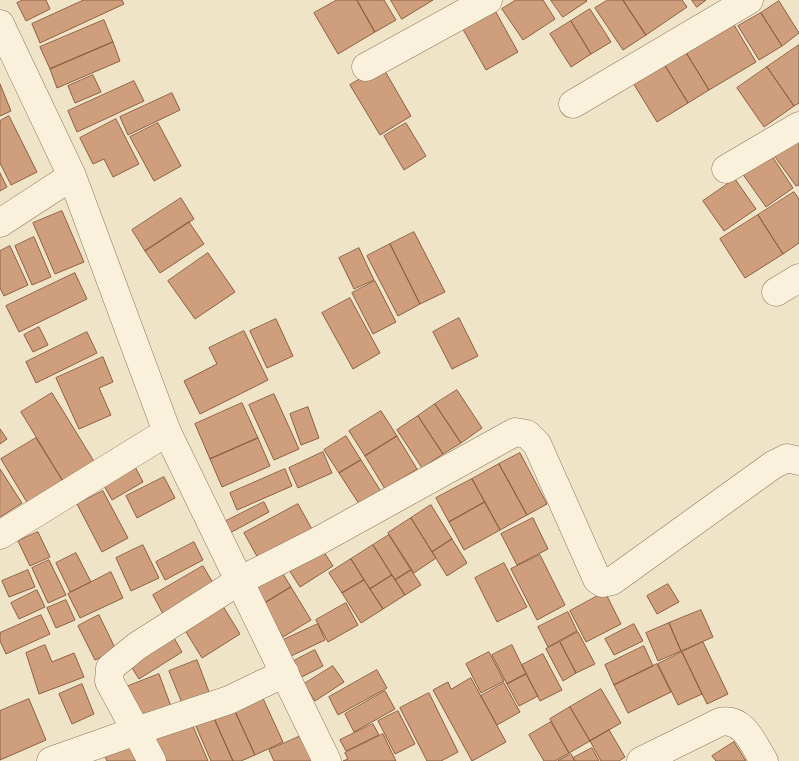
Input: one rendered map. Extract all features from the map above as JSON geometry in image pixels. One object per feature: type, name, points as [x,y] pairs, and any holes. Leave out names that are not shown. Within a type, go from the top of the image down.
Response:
[{"type":"street","points":[[366,67],[488,0]]},
{"type":"street","points":[[573,104],[749,0]]},
{"type":"street","points":[[0,24],[72,176],[167,432],[326,761]]},
{"type":"street","points":[[726,168],[799,126]]},
{"type":"street","points":[[0,223],[72,176]]},
{"type":"street","points":[[776,292],[799,278]]},
{"type":"street","points":[[0,535],[167,432]]},
{"type":"street","points":[[152,761],[109,681],[110,668],[137,646],[239,581],[320,540],[515,432],[527,434],[537,444],[597,580],[602,583],[612,581],[773,465],[787,458],[799,461]]},
{"type":"street","points":[[51,761],[229,700],[284,673]]},
{"type":"street","points":[[641,761],[720,722],[729,720],[740,724],[764,761]]},
{"type":"building","points":[[23,0],[46,0],[50,9],[26,21],[17,3]]},
{"type":"building","points":[[84,0],[122,0],[124,4],[40,43],[32,24]]},
{"type":"building","points":[[337,0],[357,0],[375,32],[338,54],[314,13]]},
{"type":"building","points":[[357,0],[384,0],[396,20],[375,32]]},
{"type":"building","points":[[391,0],[433,0],[402,19]]},
{"type":"building","points":[[516,0],[543,0],[555,19],[523,40],[502,9]]},
{"type":"building","points":[[551,0],[586,0],[587,1],[563,17]]},
{"type":"building","points":[[608,0],[623,0],[646,35],[623,50],[595,8]]},
{"type":"building","points":[[623,0],[682,0],[687,7],[646,35]]},
{"type":"building","points":[[692,0],[706,0],[697,7]]},
{"type":"building","points":[[779,1],[799,33],[782,46],[761,13]]},
{"type":"building","points":[[493,7],[518,52],[486,70],[460,24]]},
{"type":"building","points":[[590,9],[611,42],[591,54],[571,21]]},
{"type":"building","points":[[761,13],[782,46],[759,60],[738,26]]},
{"type":"building","points":[[730,18],[756,62],[709,90],[682,46]]},
{"type":"building","points":[[104,20],[113,42],[50,69],[40,47]]},
{"type":"building","points":[[571,21],[591,54],[571,67],[550,34]]},
{"type":"building","points":[[113,42],[120,61],[57,88],[50,69]]},
{"type":"building","points":[[799,45],[799,103],[794,106],[767,67]]},
{"type":"building","points":[[682,46],[709,90],[688,103],[661,59]]},
{"type":"building","points":[[661,59],[688,103],[657,122],[630,78]]},
{"type":"building","points":[[382,66],[411,116],[380,135],[350,85]]},
{"type":"building","points":[[767,67],[794,106],[764,127],[737,88]]},
{"type":"building","points":[[93,75],[101,92],[75,103],[68,86]]},
{"type":"building","points":[[134,81],[144,101],[77,132],[68,111]]},
{"type":"building","points":[[0,84],[11,111],[0,116]]},
{"type":"building","points":[[172,93],[180,110],[128,135],[120,117]]},
{"type":"building","points":[[9,116],[37,172],[11,185],[0,163],[0,121]]},
{"type":"building","points":[[116,119],[139,164],[113,177],[104,159],[93,164],[80,138]]},
{"type":"building","points":[[158,123],[181,166],[154,181],[130,137]]},
{"type":"building","points":[[406,123],[426,156],[404,170],[384,136]]},
{"type":"building","points":[[799,135],[799,185],[796,186],[773,154]]},
{"type":"building","points":[[770,153],[793,188],[766,207],[742,173]]},
{"type":"building","points":[[0,173],[7,187],[0,191]]},
{"type":"building","points":[[735,179],[756,209],[724,231],[703,201]]},
{"type":"building","points":[[794,192],[799,199],[799,243],[783,254],[758,215]]},
{"type":"building","points":[[181,198],[194,219],[145,251],[132,230]]},
{"type":"building","points":[[62,211],[84,262],[55,274],[33,223]]},
{"type":"building","points":[[758,215],[783,254],[745,278],[720,239]]},
{"type":"building","points":[[189,222],[204,244],[160,273],[145,251]]},
{"type":"building","points":[[414,232],[445,292],[420,304],[390,244]]},
{"type":"building","points":[[34,237],[51,277],[32,285],[15,246]]},
{"type":"building","points":[[390,244],[420,304],[398,316],[367,256]]},
{"type":"building","points":[[10,246],[28,285],[4,296],[0,288],[0,251]]},
{"type":"building","points":[[359,248],[374,280],[354,289],[339,258]]},
{"type":"building","points":[[208,253],[235,292],[195,319],[168,281]]},
{"type":"building","points":[[75,273],[87,299],[19,332],[6,306]]},
{"type":"building","points":[[375,281],[396,322],[373,334],[352,293]]},
{"type":"building","points":[[350,298],[380,353],[353,369],[322,313]]},
{"type":"building","points":[[459,318],[478,356],[452,369],[433,332]]},
{"type":"building","points":[[276,319],[293,356],[267,368],[250,331]]},
{"type":"building","points":[[39,327],[48,345],[33,352],[24,335]]},
{"type":"building","points":[[244,331],[268,380],[200,414],[184,381],[217,364],[209,348]]},
{"type":"building","points":[[87,332],[97,353],[36,383],[26,362]]},
{"type":"building","points":[[103,357],[113,382],[99,388],[111,415],[79,429],[56,378]]},
{"type":"building","points":[[457,390],[482,428],[461,443],[435,404]]},
{"type":"building","points":[[52,393],[95,463],[64,483],[21,412]]},
{"type":"building","points":[[274,394],[299,449],[274,460],[249,405]]},
{"type":"building","points":[[242,403],[258,438],[210,459],[195,424]]},
{"type":"building","points":[[435,404],[461,443],[443,454],[418,416]]},
{"type":"building","points":[[308,407],[319,438],[301,445],[290,414]]},
{"type":"building","points":[[381,411],[397,436],[365,456],[349,431]]},
{"type":"building","points":[[418,416],[443,454],[422,468],[397,430]]},
{"type":"building","points":[[0,429],[7,439],[0,444]]},
{"type":"building","points":[[346,436],[361,460],[339,473],[324,450]]},
{"type":"building","points":[[397,436],[417,469],[385,489],[365,456]]},
{"type":"building","points":[[36,438],[64,483],[28,504],[1,459]]},
{"type":"building","points":[[258,438],[270,466],[222,487],[210,459]]},
{"type":"building","points":[[323,452],[332,473],[298,488],[289,468]]},
{"type":"building","points":[[520,453],[547,504],[527,515],[499,464]]},
{"type":"building","points":[[131,459],[143,482],[112,500],[99,477]]},
{"type":"building","points":[[361,460],[382,493],[361,507],[339,473]]},
{"type":"building","points":[[499,464],[527,515],[500,530],[472,479]]},
{"type":"building","points":[[0,469],[22,503],[0,517]]},
{"type":"building","points":[[285,469],[292,486],[237,510],[230,493]]},
{"type":"building","points":[[164,477],[175,498],[137,518],[126,496]]},
{"type":"building","points":[[472,479],[485,502],[449,522],[436,498]]},
{"type":"building","points":[[103,491],[128,538],[102,552],[77,504]]},
{"type":"building","points":[[264,502],[269,512],[226,535],[220,524]]},
{"type":"building","points":[[485,502],[500,530],[464,550],[449,522]]},
{"type":"building","points":[[298,504],[313,531],[259,560],[244,533]]},
{"type":"building","points":[[431,505],[452,539],[432,552],[411,518]]},
{"type":"building","points":[[411,518],[436,558],[414,573],[388,533]]},
{"type":"building","points":[[533,518],[548,549],[517,565],[501,534]]},
{"type":"building","points":[[38,532],[50,557],[30,566],[18,541]]},
{"type":"building","points":[[389,535],[411,570],[395,580],[373,545]]},
{"type":"building","points":[[452,539],[467,563],[447,576],[432,552]]},
{"type":"building","points":[[194,542],[203,560],[165,580],[156,562]]},
{"type":"building","points":[[143,545],[159,578],[131,591],[116,558]]},
{"type":"building","points":[[373,545],[392,575],[370,589],[351,559]]},
{"type":"building","points":[[322,549],[333,566],[300,587],[289,570]]},
{"type":"building","points":[[76,553],[91,582],[70,592],[56,563]]},
{"type":"building","points":[[540,555],[565,605],[537,620],[511,569]]},
{"type":"building","points":[[351,559],[364,580],[342,593],[329,573]]},
{"type":"building","points":[[49,560],[66,595],[48,603],[32,568]]},
{"type":"building","points":[[504,563],[527,607],[497,622],[475,578]]},
{"type":"building","points":[[203,566],[216,588],[165,618],[153,595]]},
{"type":"building","points":[[280,569],[291,587],[263,604],[252,586]]},
{"type":"building","points":[[28,570],[35,587],[9,597],[2,581]]},
{"type":"building","points":[[411,570],[421,585],[405,595],[395,580]]},
{"type":"building","points":[[111,572],[123,598],[80,618],[68,594]]},
{"type":"building","points":[[392,575],[405,595],[383,609],[370,589]]},
{"type":"building","points":[[364,580],[383,609],[361,623],[342,593]]},
{"type":"building","points":[[668,584],[679,602],[657,614],[647,596]]},
{"type":"building","points":[[291,587],[311,620],[283,637],[263,604]]},
{"type":"building","points":[[37,590],[45,607],[19,619],[11,603]]},
{"type":"building","points":[[605,592],[621,624],[586,642],[570,611]]},
{"type":"building","points":[[66,600],[75,620],[56,628],[47,608]]},
{"type":"building","points":[[221,603],[240,634],[202,658],[183,627]]},
{"type":"building","points":[[346,603],[358,625],[328,642],[316,620]]},
{"type":"building","points":[[701,610],[713,637],[681,651],[669,623]]},
{"type":"building","points":[[568,612],[577,631],[548,647],[538,627]]},
{"type":"building","points":[[41,615],[50,634],[6,654],[0,641],[0,633]]},
{"type":"building","points":[[99,615],[116,650],[95,660],[78,626]]},
{"type":"building","points":[[669,623],[681,651],[658,661],[646,633]]},
{"type":"building","points":[[318,624],[325,640],[291,656],[283,640]]},
{"type":"building","points":[[634,624],[643,641],[614,655],[605,639]]},
{"type":"building","points":[[578,632],[595,664],[576,673],[560,642]]},
{"type":"building","points":[[173,636],[182,652],[139,679],[129,663]]},
{"type":"building","points":[[560,642],[576,673],[563,681],[546,649]]},
{"type":"building","points":[[703,642],[728,694],[707,704],[682,652]]},
{"type":"building","points":[[45,645],[52,662],[74,653],[84,677],[39,694],[26,653]]},
{"type":"building","points":[[512,645],[526,674],[507,684],[492,655]]},
{"type":"building","points":[[644,646],[653,666],[614,685],[605,665]]},
{"type":"building","points":[[315,650],[323,666],[294,681],[286,665]]},
{"type":"building","points":[[489,652],[504,681],[481,693],[466,664]]},
{"type":"building","points":[[682,652],[702,694],[678,705],[658,664]]},
{"type":"building","points":[[543,654],[562,690],[540,701],[522,665]]},
{"type":"building","points":[[197,660],[211,697],[184,708],[169,671]]},
{"type":"building","points":[[657,664],[671,692],[628,713],[614,685]]},
{"type":"building","points":[[333,666],[344,682],[315,701],[304,684]]},
{"type":"building","points":[[377,670],[387,688],[338,715],[329,697]]},
{"type":"building","points":[[159,674],[172,709],[139,722],[126,687]]},
{"type":"building","points":[[526,674],[538,696],[519,706],[507,684]]},
{"type":"building","points":[[471,678],[506,742],[472,761],[433,690],[448,682],[451,689]]},
{"type":"building","points":[[504,683],[520,712],[497,725],[481,696]]},
{"type":"building","points":[[82,684],[94,714],[72,724],[59,694]]},
{"type":"building","points":[[601,689],[621,723],[590,741],[570,707]]},
{"type":"building","points":[[385,691],[395,709],[354,732],[345,714]]},
{"type":"building","points":[[429,693],[458,752],[441,761],[427,761],[400,708]]},
{"type":"building","points":[[261,694],[283,742],[255,755],[233,707]]},
{"type":"building","points":[[29,699],[46,740],[0,760],[0,711]]},
{"type":"building","points":[[233,707],[255,755],[241,761],[233,761],[213,716]]},
{"type":"building","points":[[570,707],[590,741],[569,753],[550,719]]},
{"type":"building","points":[[398,711],[415,744],[395,754],[378,721]]},
{"type":"building","points":[[213,716],[233,761],[211,761],[195,724]]},
{"type":"building","points":[[551,722],[569,753],[555,761],[544,761],[529,735]]},
{"type":"building","points":[[192,724],[208,761],[161,761],[152,741]]},
{"type":"building","points":[[373,724],[379,735],[346,751],[340,740]]},
{"type":"building","points":[[609,730],[625,757],[619,761],[601,761],[590,741]]},
{"type":"building","points":[[383,734],[396,761],[343,761],[348,759],[345,753]]},
{"type":"building","points":[[128,735],[150,761],[107,761],[101,747]]},
{"type":"building","points":[[303,735],[314,761],[274,761],[269,750]]},
{"type":"building","points":[[734,742],[746,761],[716,761],[712,756]]},
{"type":"building","points":[[592,748],[599,761],[575,761],[573,758]]},
{"type":"building","points":[[571,754],[575,761],[558,761]]}]
